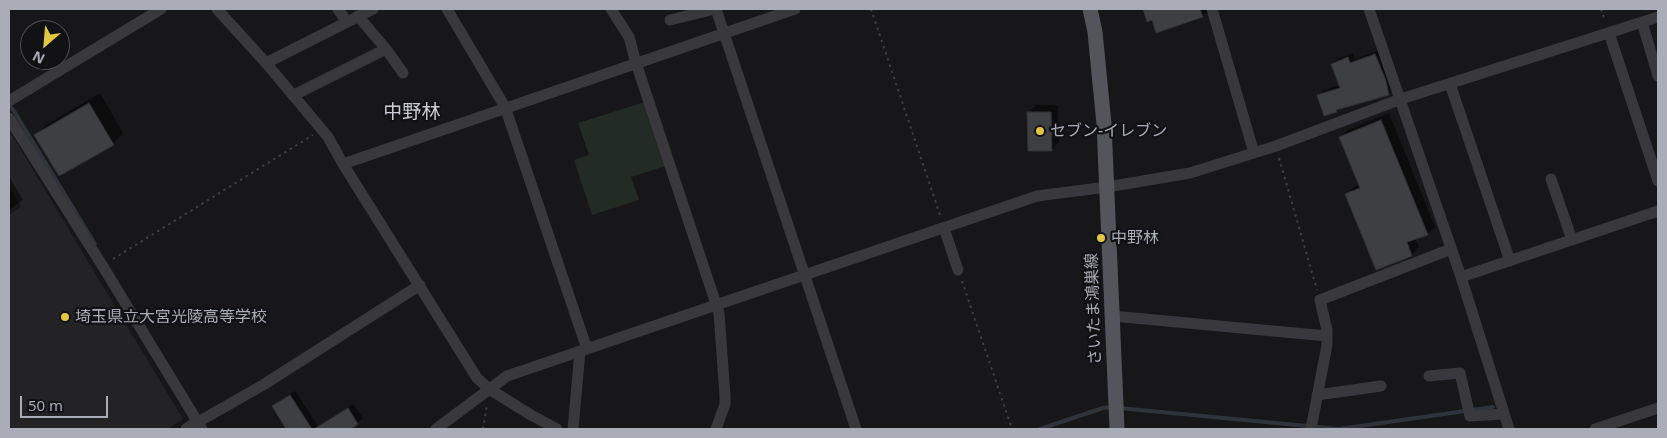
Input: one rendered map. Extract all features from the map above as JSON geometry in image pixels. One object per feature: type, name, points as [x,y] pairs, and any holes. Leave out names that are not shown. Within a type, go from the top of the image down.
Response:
[{"type":"main road","name":"さいたま鴻巣線","points":[[1090,9],[1099,69],[1107,187],[1117,429]]},
{"type":"street","points":[[10,98],[161,9]]},
{"type":"street","points":[[217,9],[322,129],[485,392],[557,429]]},
{"type":"street","points":[[338,9],[347,22]]},
{"type":"street","points":[[266,63],[373,9]]},
{"type":"street","points":[[448,9],[505,107],[584,350],[573,429]]},
{"type":"street","points":[[611,9],[629,38],[719,313],[725,404],[716,429]]},
{"type":"street","points":[[670,20],[716,9],[856,429]]},
{"type":"street","points":[[343,164],[795,9]]},
{"type":"street","points":[[1212,9],[1254,153]]},
{"type":"street","points":[[1369,9],[1402,100],[1509,429]]},
{"type":"street","points":[[358,16],[404,74]]},
{"type":"street","points":[[436,429],[507,376],[1037,196],[1107,187],[1190,173],[1276,146],[1450,84],[1658,17]]},
{"type":"street","points":[[1642,22],[1658,73]]},
{"type":"street","points":[[1609,33],[1658,181]]},
{"type":"street","points":[[294,95],[386,49]]},
{"type":"street","points":[[1450,84],[1510,261]]},
{"type":"street","points":[[9,118],[199,424]]},
{"type":"street","points":[[1551,179],[1572,240]]},
{"type":"street","points":[[1461,277],[1658,211]]},
{"type":"street","points":[[944,228],[958,270]]},
{"type":"street","points":[[1311,429],[1327,344],[1324,315],[1320,300],[1451,249]]},
{"type":"street","points":[[186,429],[199,424],[263,385],[420,285]]},
{"type":"street","points":[[1112,316],[1327,336]]},
{"type":"street","points":[[1429,376],[1460,374],[1470,416],[1504,414]]},
{"type":"street","points":[[1317,395],[1381,386]]},
{"type":"street","points":[[1595,429],[1658,408]]},
{"type":"path","points":[[872,9],[944,228]]},
{"type":"path","points":[[102,265],[322,129]]},
{"type":"path","points":[[1276,146],[1320,300]]},
{"type":"path","points":[[958,270],[1012,429]]},
{"type":"path","points":[[483,429],[488,403],[485,392]]},
{"type":"shaded area","points":[[645,102],[665,166],[631,177],[639,200],[592,215],[574,160],[589,155],[578,123]]},
{"type":"shaded area","name":"埼玉県立大宮光陵高等学校","points":[[9,130],[183,419],[168,429],[9,429],[9,215],[21,207],[9,185]]},
{"type":"building","points":[[1143,9],[1200,9],[1203,17],[1156,33],[1152,20],[1147,22]]},
{"type":"building","points":[[1375,54],[1386,81],[1389,95],[1336,110],[1337,112],[1324,116],[1317,95],[1340,88],[1331,64],[1348,57],[1350,63]]},
{"type":"building","points":[[89,103],[114,145],[59,176],[34,135]]},
{"type":"building","points":[[1027,112],[1051,112],[1052,151],[1028,151]]},
{"type":"building","points":[[1381,120],[1428,235],[1407,242],[1412,256],[1376,270],[1345,194],[1360,188],[1339,137]]},
{"type":"building","points":[[290,395],[312,429],[286,429],[272,406]]},
{"type":"building","points":[[348,408],[358,424],[351,429],[314,429]]},
{"type":"waterway","points":[[9,105],[95,244]]},
{"type":"waterway","points":[[1040,429],[1103,408],[1112,407]]},
{"type":"waterway","points":[[1119,408],[1339,429],[1493,407]]},
{"type":"place","name":"セブン-イレブン","points":[[1040,131]]},
{"type":"place","name":"中野林","points":[[1101,238]]},
{"type":"place","name":"埼玉県立大宮光陵高等学校","points":[[65,317]]},
{"type":"district","name":"中野林","points":[[412,113]]}]
